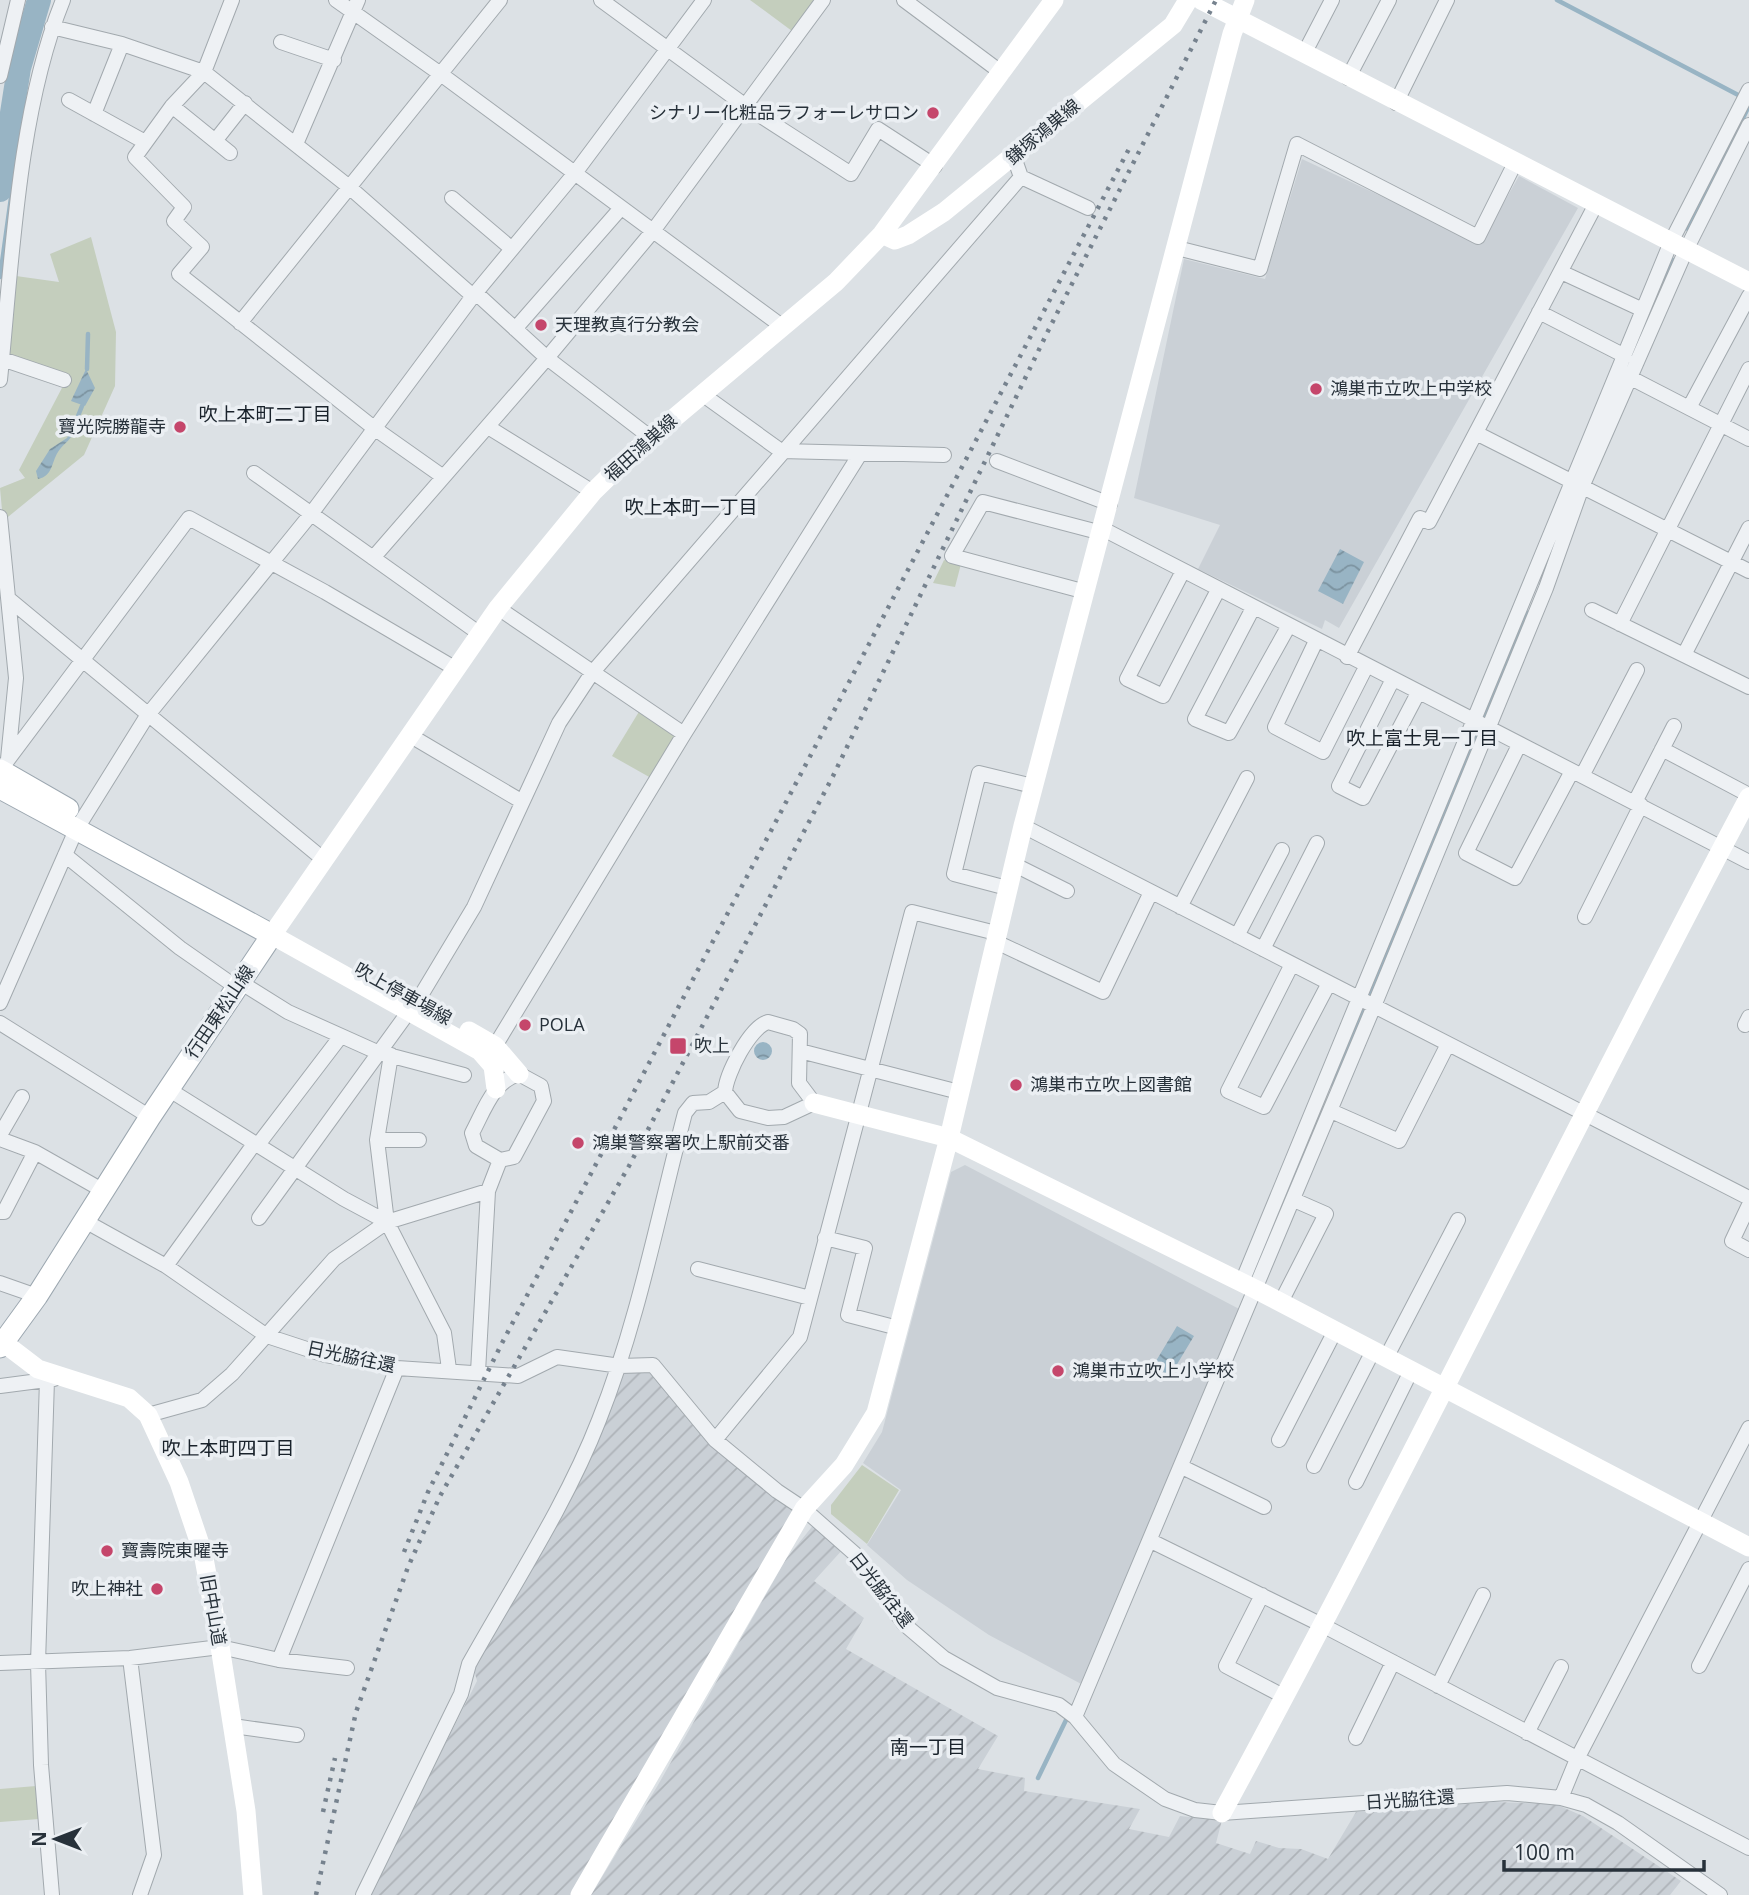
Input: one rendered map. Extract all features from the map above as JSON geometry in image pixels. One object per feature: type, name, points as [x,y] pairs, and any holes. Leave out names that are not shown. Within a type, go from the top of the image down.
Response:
[{"type":"main road","points":[[2,778],[80,824],[275,930]]},
{"type":"main road","name":"行田東松山線","points":[[2,1345],[37,1296],[102,1190],[275,930]]},
{"type":"street","points":[[0,380],[30,121],[52,27],[62,0]]},
{"type":"street","points":[[232,0],[204,72],[172,106],[135,156],[184,207],[174,221],[202,247],[179,274],[374,428],[442,477]]},
{"type":"street","points":[[335,0],[356,6],[442,75],[783,327]]},
{"type":"street","points":[[240,323],[500,0]]},
{"type":"street","points":[[0,1003],[80,824],[147,716],[311,514],[475,295],[575,173],[704,0]]},
{"type":"street","points":[[373,558],[653,231],[747,107],[823,0]]},
{"type":"street","points":[[904,0],[1002,73]]},
{"type":"street","name":"福田鴻巣線","points":[[275,930],[498,608],[593,492],[650,437],[836,282],[882,234],[935,166],[1054,0]]},
{"type":"street","name":"鎌塚鴻巣線","points":[[882,234],[895,240],[908,235],[944,212],[1173,25],[1188,0]]},
{"type":"street","points":[[1201,0],[1305,52],[1396,103],[1749,282]]},
{"type":"street","points":[[580,1895],[804,1509],[844,1465],[876,1413],[949,1138],[1033,786],[1237,19],[1245,0]]},
{"type":"street","points":[[1305,52],[1332,0]]},
{"type":"street","points":[[1349,78],[1389,0]]},
{"type":"street","points":[[1396,103],[1447,0]]},
{"type":"street","points":[[0,76],[12,2]]},
{"type":"street","points":[[607,2],[747,107],[851,174],[878,129],[935,166]]},
{"type":"street","points":[[296,145],[356,6]]},
{"type":"street","points":[[52,27],[122,44],[204,72],[348,186],[547,358],[650,437]]},
{"type":"street","points":[[281,42],[334,60]]},
{"type":"street","points":[[94,114],[122,44]]},
{"type":"street","points":[[1577,484],[1629,377],[1678,246],[1749,90]]},
{"type":"street","points":[[69,100],[145,142]]},
{"type":"street","points":[[215,141],[245,103]]},
{"type":"street","points":[[172,106],[230,153]]},
{"type":"street","points":[[1250,1286],[1294,1200],[1374,1006],[1643,310],[1749,125]]},
{"type":"street","points":[[1177,248],[1260,269],[1297,145],[1478,237],[1515,163]]},
{"type":"street","points":[[1014,157],[1021,177],[1088,208]]},
{"type":"street","points":[[258,1218],[384,1054],[413,1007],[474,907],[559,723],[592,673],[781,451],[1021,177]]},
{"type":"street","points":[[452,198],[512,249]]},
{"type":"street","points":[[1347,657],[1420,518],[1429,522],[1596,204]]},
{"type":"street","points":[[515,329],[621,208]]},
{"type":"street","points":[[1561,272],[1643,310]]},
{"type":"street","points":[[1689,408],[1749,296]]},
{"type":"street","points":[[1539,312],[1625,356]]},
{"type":"street","points":[[2,359],[64,380]]},
{"type":"street","points":[[1620,624],[1749,369]]},
{"type":"street","points":[[1629,377],[1749,439]]},
{"type":"street","points":[[702,394],[781,451],[944,455]]},
{"type":"street","points":[[488,426],[593,492]]},
{"type":"street","points":[[1476,433],[1749,571]]},
{"type":"street","points":[[495,1046],[684,734],[860,454]]},
{"type":"street","points":[[997,461],[1110,503]]},
{"type":"street","points":[[254,473],[480,634]]},
{"type":"street","points":[[1086,592],[952,556],[983,502],[1102,531],[1749,862]]},
{"type":"street","points":[[0,516],[16,678],[2,778]]},
{"type":"street","points":[[2,778],[189,518],[456,669]]},
{"type":"street","points":[[1684,656],[1749,528]]},
{"type":"street","points":[[1183,571],[1127,679],[1163,696],[1218,590]]},
{"type":"street","points":[[10,600],[323,859]]},
{"type":"street","points":[[498,608],[684,734]]},
{"type":"street","points":[[1253,608],[1195,719],[1229,733],[1288,627]]},
{"type":"street","points":[[1592,610],[1749,687]]},
{"type":"street","points":[[1316,642],[1275,727],[1311,746],[1323,752],[1366,667]]},
{"type":"street","points":[[1519,745],[1466,853],[1514,878],[1637,670]]},
{"type":"street","points":[[1392,681],[1339,786],[1363,798],[1418,693]]},
{"type":"street","points":[[1075,1717],[1182,1467],[1359,998],[1480,726]]},
{"type":"street","points":[[1585,917],[1674,726]]},
{"type":"street","points":[[411,736],[521,801]]},
{"type":"street","points":[[1222,1813],[1324,1626],[1584,1112],[1749,796],[1662,749]]},
{"type":"street","points":[[1007,888],[954,874],[979,773],[1033,786]]},
{"type":"street","points":[[1181,907],[1247,778]]},
{"type":"street","points":[[1023,826],[1749,1198]]},
{"type":"street","points":[[1263,949],[1317,843]]},
{"type":"street","points":[[1237,936],[1282,850]]},
{"type":"street","points":[[65,855],[180,948],[288,1012],[384,1054],[464,1075]]},
{"type":"street","points":[[1013,864],[1067,891]]},
{"type":"street","points":[[715,1440],[800,1337],[912,912],[995,937],[1103,992],[1151,892]]},
{"type":"street","name":"吹上停車場線","points":[[275,930],[413,1007],[495,1046],[519,1074]]},
{"type":"street","points":[[1292,964],[1228,1091],[1264,1107],[1329,983]]},
{"type":"street","name":"吹上停車場線","points":[[413,1007],[487,1058],[493,1066],[496,1088]]},
{"type":"street","points":[[814,1103],[799,1083],[797,1072],[800,1034],[793,1029],[768,1022],[760,1024],[753,1030],[725,1082],[725,1092],[740,1111],[768,1118],[784,1117],[814,1103],[949,1138],[1250,1286],[1702,1520],[1749,1547]]},
{"type":"street","points":[[0,1023],[150,1117]]},
{"type":"street","points":[[166,1266],[341,1036]]},
{"type":"street","points":[[1331,1111],[1399,1141],[1448,1044]]},
{"type":"street","points":[[800,1051],[960,1091]]},
{"type":"street","points":[[384,1054],[377,1140],[387,1222],[443,1333],[449,1369]]},
{"type":"street","points":[[519,1074],[541,1086],[544,1101],[513,1157],[500,1160],[476,1146],[472,1140],[472,1133],[496,1088],[503,1080],[519,1074]]},
{"type":"street","points":[[168,1089],[256,1145],[387,1222]]},
{"type":"street","points":[[363,1895],[461,1694],[469,1664],[562,1498],[598,1424],[620,1366],[685,1113],[694,1103],[709,1102],[725,1092]]},
{"type":"street","points":[[22,1097],[0,1137],[102,1190]]},
{"type":"street","points":[[377,1140],[419,1140]]},
{"type":"street","points":[[0,1212],[4,1213],[35,1153]]},
{"type":"street","points":[[478,1372],[488,1191],[500,1160]]},
{"type":"street","points":[[148,1415],[202,1399],[232,1374],[334,1259],[387,1222],[488,1191]]},
{"type":"street","points":[[1281,1302],[1325,1214],[1294,1200]]},
{"type":"street","points":[[1749,1205],[1732,1241],[1749,1250]]},
{"type":"street","name":"日光脇往還","points":[[83,1220],[166,1266],[267,1336],[325,1356],[397,1368],[449,1369],[518,1376],[557,1357],[620,1366],[653,1365],[715,1440],[777,1491],[804,1509],[855,1554],[904,1624],[944,1658],[997,1688],[1059,1705],[1075,1717],[1114,1765],[1165,1798],[1195,1810],[1222,1813],[1507,1793],[1561,1798],[1586,1805],[1618,1823],[1720,1895]]},
{"type":"street","points":[[1314,1466],[1458,1220]]},
{"type":"street","points":[[825,1238],[865,1248],[848,1315],[898,1328]]},
{"type":"street","points":[[698,1269],[810,1298]]},
{"type":"street","points":[[0,1283],[37,1296]]},
{"type":"street","points":[[1279,1440],[1335,1331]]},
{"type":"street","name":"旧中山道","points":[[2,1345],[54,1379],[129,1398],[148,1415],[180,1482],[203,1553],[220,1647],[246,1811],[253,1895]]},
{"type":"street","points":[[279,1660],[397,1368]]},
{"type":"street","points":[[1356,1482],[1411,1371]]},
{"type":"street","points":[[0,1386],[54,1379],[38,1663],[41,1765],[52,1895]]},
{"type":"street","points":[[1561,1798],[1577,1759],[1749,1428]]},
{"type":"street","points":[[1182,1467],[1264,1507]]},
{"type":"street","points":[[1151,1541],[1324,1626],[1749,1848]]},
{"type":"street","points":[[1699,1666],[1749,1569]]},
{"type":"street","points":[[1262,1595],[1226,1666],[1285,1697]]},
{"type":"street","points":[[1438,1686],[1483,1595]]},
{"type":"street","points":[[0,1663],[130,1658],[220,1647],[279,1660],[347,1668]]},
{"type":"street","points":[[130,1658],[154,1855],[140,1895]]},
{"type":"street","points":[[1356,1738],[1393,1662]]},
{"type":"street","points":[[1527,1733],[1561,1667]]},
{"type":"street","points":[[233,1726],[297,1735]]},
{"type":"shaded area","name":"鴻巣市立吹上中学校","points":[[1302,159],[1481,243],[1519,176],[1578,208],[1339,628],[1325,620],[1322,629],[1198,569],[1220,525],[1134,498],[1184,259],[1265,279]]},
{"type":"shaded area","name":"鴻巣市立吹上小学校","points":[[965,1165],[1243,1311],[1085,1686],[989,1635],[907,1580],[867,1545],[901,1490],[863,1463],[882,1432],[951,1172]]},
{"type":"shaded area","points":[[645,1369],[659,1377],[796,1506],[575,1895],[369,1895],[477,1681],[473,1666],[614,1400],[624,1373]]},
{"type":"shaded area","points":[[815,1523],[844,1548],[814,1581],[864,1618],[846,1649],[998,1736],[978,1769],[1025,1778],[1024,1791],[1140,1809],[1129,1829],[1169,1837],[1180,1816],[1222,1820],[1216,1843],[1250,1854],[1256,1841],[1279,1848],[1301,1849],[1328,1859],[1356,1812],[1494,1802],[1555,1804],[1583,1816],[1681,1881],[1670,1895],[591,1895],[658,1785],[786,1559]]},
{"type":"green space","points":[[750,0],[815,0],[792,31]]},
{"type":"green space","points":[[91,237],[116,332],[115,386],[84,455],[3,521],[0,488],[25,478],[19,470],[64,384],[9,358],[16,276],[59,282],[50,254]]},
{"type":"green space","points":[[944,560],[961,564],[955,587],[933,583]]},
{"type":"green space","points":[[640,710],[676,735],[651,778],[612,756]]},
{"type":"green space","points":[[862,1465],[899,1490],[867,1544],[831,1514],[831,1505]]},
{"type":"green space","points":[[36,1786],[39,1819],[0,1822],[0,1789]]},
{"type":"water","points":[[86,369],[95,388],[85,406],[71,401]]},
{"type":"water","points":[[70,432],[73,433],[72,436],[58,452],[49,472],[38,479],[36,471],[50,449],[67,438]]},
{"type":"water","points":[[1340,549],[1364,562],[1343,604],[1318,591]]},
{"type":"water","points":[[763,1042],[771,1047],[772,1051],[767,1059],[763,1060],[755,1055],[754,1051],[759,1043]]},
{"type":"water","points":[[1177,1326],[1194,1336],[1170,1376],[1153,1366]]},
{"type":"waterway","points":[[0,190],[19,68],[39,0]]},
{"type":"waterway","points":[[1557,0],[1742,97]]},
{"type":"waterway","points":[[1688,229],[1749,106]]},
{"type":"waterway","points":[[0,277],[13,183]]},
{"type":"waterway","points":[[1632,355],[1673,260]]},
{"type":"waterway","points":[[87,369],[88,334]]},
{"type":"waterway","points":[[72,431],[82,406]]},
{"type":"waterway","points":[[1483,719],[1526,612]]},
{"type":"waterway","points":[[1370,995],[1478,732]]},
{"type":"waterway","points":[[1333,1085],[1364,1010]]},
{"type":"waterway","points":[[1038,1778],[1067,1718]]},
{"type":"railway","points":[[316,1895],[356,1712],[408,1567],[440,1496],[629,1166],[833,776],[1047,333],[1216,0]]},
{"type":"railway","points":[[404,1552],[428,1492],[501,1345],[1130,147]]},
{"type":"railway","points":[[323,1812],[335,1758]]},
{"type":"place","name":"シナリー化粧品ラフォーレサロン","points":[[933,113]]},
{"type":"place","name":"天理教真行分教会","points":[[541,325]]},
{"type":"place","name":"鴻巣市立吹上中学校","points":[[1316,389]]},
{"type":"place","name":"寶光院勝龍寺","points":[[180,427]]},
{"type":"place","name":"POLA","points":[[525,1025]]},
{"type":"place","name":"吹上","points":[[678,1046]]},
{"type":"place","name":"鴻巣市立吹上図書館","points":[[1016,1085]]},
{"type":"place","name":"鴻巣警察署吹上駅前交番","points":[[578,1143]]},
{"type":"place","name":"鴻巣市立吹上小学校","points":[[1058,1371]]},
{"type":"place","name":"寶壽院東曜寺","points":[[107,1551]]},
{"type":"place","name":"吹上神社","points":[[157,1589]]},
{"type":"district","name":"吹上本町二丁目","points":[[265,414]]},
{"type":"district","name":"吹上本町一丁目","points":[[691,507]]},
{"type":"district","name":"吹上富士見一丁目","points":[[1422,738]]},
{"type":"district","name":"吹上本町四丁目","points":[[228,1448]]},
{"type":"district","name":"南一丁目","points":[[928,1747]]}]
